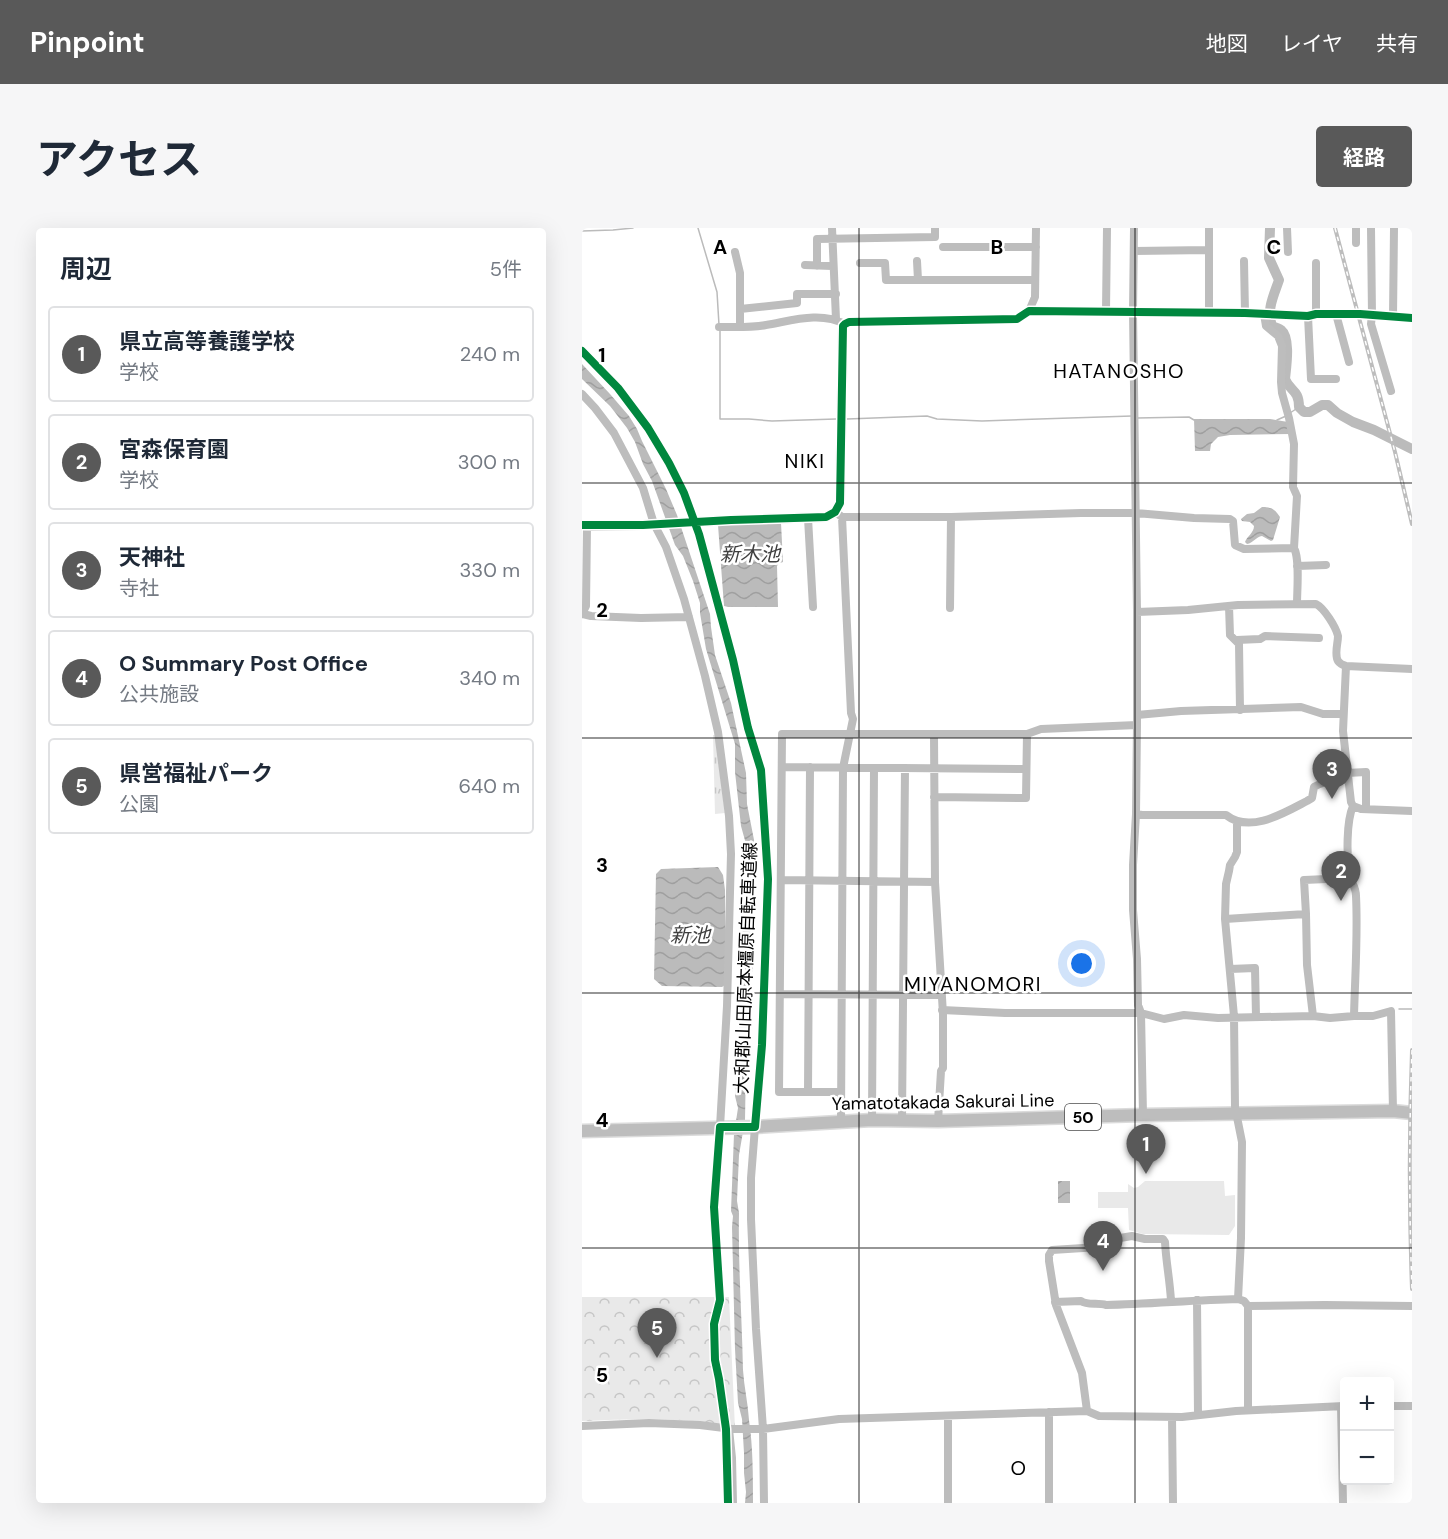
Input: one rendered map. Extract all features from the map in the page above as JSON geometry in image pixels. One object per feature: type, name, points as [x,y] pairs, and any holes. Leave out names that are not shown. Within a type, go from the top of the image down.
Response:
[{"type":"main road","name":"Yamatotakada Sakurai Line","points":[[582,1131],[753,1127],[872,1120],[938,1121],[1238,1113],[1412,1113]]},
{"type":"street","points":[[831,228],[832,266],[841,323],[839,515],[853,719],[843,768],[841,1121]]},
{"type":"street","points":[[817,266],[817,239],[935,237],[935,228]]},
{"type":"street","points":[[719,327],[765,326],[802,318],[841,323],[1017,319],[1029,311],[1035,297],[1036,228]]},
{"type":"street","points":[[1106,311],[1107,228]]},
{"type":"street","points":[[1134,228],[1137,725],[1133,910],[1138,1005],[1141,1013],[1143,1115]]},
{"type":"street","points":[[1209,228],[1209,312]]},
{"type":"street","points":[[1287,228],[1288,252]]},
{"type":"street","points":[[1356,228],[1356,243]]},
{"type":"street","points":[[1371,228],[1371,324],[1391,391]]},
{"type":"street","points":[[1393,317],[1394,228]]},
{"type":"street","points":[[943,247],[1036,247]]},
{"type":"street","points":[[1134,251],[1209,250]]},
{"type":"street","points":[[735,252],[740,273],[740,327]]},
{"type":"street","points":[[917,261],[918,280]]},
{"type":"street","points":[[1244,261],[1245,313]]},
{"type":"street","points":[[860,264],[885,263],[886,280],[1035,280]]},
{"type":"street","points":[[1316,263],[1311,379],[1336,379]]},
{"type":"street","points":[[805,265],[832,266]]},
{"type":"street","points":[[740,309],[797,303],[797,294],[836,294]]},
{"type":"street","points":[[1029,311],[1336,314],[1412,318]]},
{"type":"street","points":[[1268,314],[1266,326],[1278,336],[1282,346],[1282,393],[1294,444],[1293,487],[1297,496],[1294,548],[1297,551],[1297,604]]},
{"type":"street","points":[[1336,314],[1349,362]]},
{"type":"street","points":[[582,394],[614,433],[643,488],[666,547],[689,617],[718,732],[731,855],[722,1127]]},
{"type":"street","points":[[689,617],[621,617],[583,614],[586,606],[585,526],[839,515],[951,517],[1136,513],[1230,519],[1233,521],[1235,545],[1239,548],[1294,548]]},
{"type":"street","points":[[950,608],[951,517]]},
{"type":"street","points":[[808,518],[813,607]]},
{"type":"street","points":[[1297,566],[1326,566]]},
{"type":"street","points":[[1137,612],[1229,606],[1316,604],[1323,609],[1336,632],[1338,637],[1337,660],[1340,664],[1412,669]]},
{"type":"street","points":[[1229,606],[1230,635],[1239,644],[1240,710]]},
{"type":"street","points":[[1237,640],[1260,639],[1265,636],[1319,638]]},
{"type":"street","points":[[1346,666],[1342,714],[1353,806],[1348,825],[1350,878],[1356,893],[1354,1016]]},
{"type":"street","points":[[1137,715],[1181,711],[1301,707],[1323,714],[1342,714]]},
{"type":"street","points":[[840,1092],[779,1092],[782,734],[1027,734],[1041,729],[1137,725]]},
{"type":"street","points":[[934,734],[935,882],[943,1068],[938,1121]]},
{"type":"street","points":[[934,797],[1026,798],[1027,734]]},
{"type":"street","points":[[782,767],[1026,769]]},
{"type":"street","points":[[808,1092],[810,767]]},
{"type":"street","points":[[872,1120],[874,768]]},
{"type":"street","points":[[902,1121],[905,768]]},
{"type":"street","points":[[1136,814],[1227,815],[1237,822],[1253,823],[1269,819],[1307,801],[1312,798],[1314,787],[1319,784],[1366,772],[1366,809]]},
{"type":"street","points":[[1353,806],[1366,809],[1412,811]]},
{"type":"street","points":[[1237,822],[1237,852],[1230,865],[1225,919],[1234,1016],[1235,1107],[1242,1142],[1238,1299]]},
{"type":"street","points":[[1313,1016],[1307,965],[1304,880],[1350,878]]},
{"type":"street","points":[[781,880],[935,882]]},
{"type":"street","points":[[1225,919],[1306,914]]},
{"type":"street","points":[[1230,969],[1255,968],[1256,1017]]},
{"type":"street","points":[[780,994],[941,995]]},
{"type":"street","points":[[942,1010],[1005,1013],[1141,1013],[1164,1019],[1184,1015],[1330,1018],[1373,1016],[1391,1011],[1393,1112]]},
{"type":"street","points":[[753,1127],[751,1219],[764,1503]]},
{"type":"street","points":[[1087,1411],[1082,1373],[1055,1302],[1049,1261],[1052,1250],[1099,1247],[1102,1240],[1132,1236],[1162,1239],[1165,1242],[1171,1301]]},
{"type":"street","points":[[1055,1302],[1081,1301],[1115,1305],[1197,1300],[1238,1299],[1244,1301],[1248,1306],[1248,1410]]},
{"type":"street","points":[[1197,1300],[1198,1415]]},
{"type":"street","points":[[1248,1306],[1412,1306]]},
{"type":"street","points":[[582,1426],[649,1423],[761,1429],[839,1419],[1087,1411],[1099,1416],[1182,1417],[1248,1410],[1340,1406]]},
{"type":"street","points":[[1394,1406],[1412,1406]]},
{"type":"street","points":[[1048,1412],[1049,1503]]},
{"type":"street","points":[[948,1416],[948,1503]]},
{"type":"street","points":[[1172,1416],[1173,1503]]},
{"type":"street","points":[[730,1429],[733,1503]]},
{"type":"street","points":[[1343,1431],[1343,1503]]},
{"type":"green space","points":[[713,735],[715,735],[725,813],[715,814]]},
{"type":"green space","points":[[1145,1181],[1224,1181],[1225,1196],[1235,1195],[1235,1226],[1229,1235],[1143,1234],[1129,1230],[1128,1208],[1098,1208],[1098,1192],[1128,1192],[1128,1184],[1134,1188]]},
{"type":"green space","points":[[582,1297],[729,1297],[735,1428],[678,1420],[582,1421]]},
{"type":"water","points":[[582,364],[629,416],[677,515],[710,614],[715,655],[731,703],[746,773],[747,804],[755,845],[756,869],[750,937],[753,948],[753,966],[747,1004],[745,1120],[739,1155],[737,1201],[743,1370],[751,1440],[753,1503],[745,1503],[742,1419],[738,1403],[735,1349],[733,1216],[731,1211],[734,1134],[738,1108],[735,1096],[742,984],[746,975],[742,937],[745,899],[743,880],[749,874],[749,855],[741,826],[735,772],[735,744],[706,649],[700,603],[683,556],[675,545],[635,442],[610,406],[582,379]]},
{"type":"water","points":[[1194,419],[1270,419],[1288,422],[1291,434],[1218,437],[1211,444],[1210,451],[1195,451]]},
{"type":"water","points":[[1262,507],[1272,509],[1280,517],[1273,540],[1262,536],[1247,544],[1245,542],[1254,526],[1241,519]]},
{"type":"water","name":"新木池","points":[[781,523],[783,562],[777,566],[778,607],[724,606],[718,525]]},
{"type":"water","name":"新池","points":[[718,867],[723,875],[725,890],[725,985],[722,987],[662,986],[654,979],[656,874],[661,869]]},
{"type":"water","points":[[1058,1181],[1070,1181],[1070,1203],[1058,1203]]},
{"type":"waterway","points":[[582,231],[633,228]]},
{"type":"waterway","points":[[698,228],[717,292],[719,325]]},
{"type":"waterway","points":[[1270,228],[1269,258],[1279,280],[1271,303],[1270,320],[1272,326],[1281,330],[1286,339],[1285,379],[1298,397],[1299,407],[1304,412],[1310,412],[1322,405],[1328,405],[1353,422],[1412,449]]},
{"type":"waterway","points":[[720,330],[720,419],[772,421],[836,419]]},
{"type":"waterway","points":[[1290,413],[1299,407]]},
{"type":"waterway","points":[[847,419],[927,416],[937,419],[982,421],[1132,416]]},
{"type":"waterway","points":[[1277,420],[1286,416]]},
{"type":"waterway","points":[[1137,418],[1189,417],[1194,420]]},
{"type":"waterway","points":[[1399,1009],[1412,1009]]},
{"type":"railway","points":[[1335,228],[1412,524]]},
{"type":"railway","points":[[1412,1050],[1410,1110],[1412,1289]]},
{"type":"cycle path","points":[[582,525],[643,525],[826,517],[835,512],[840,503],[843,326],[849,322],[1017,319],[1029,311],[1245,313],[1308,316],[1360,314],[1412,318]]},
{"type":"cycle path","name":"大和郡山田原本橿原自転車道線","points":[[582,351],[618,388],[648,428],[684,493],[699,534],[733,660],[748,728],[761,770],[768,879],[762,1045],[755,1127],[720,1127],[714,1207],[720,1300],[714,1324],[715,1360],[726,1429],[728,1503]]},
{"type":"place","name":"天神社","points":[[1332,799]]},
{"type":"place","name":"宮森保育園","points":[[1341,901]]},
{"type":"place","name":"県立高等養護学校","points":[[1146,1174]]},
{"type":"place","name":"O Summary Post Office","points":[[1103,1271]]},
{"type":"place","name":"県営福祉パーク","points":[[657,1358]]},
{"type":"district","name":"HATANOSHO","points":[[1119,371]]},
{"type":"district","name":"NIKI","points":[[805,461]]},
{"type":"district","name":"MIYANOMORI","points":[[973,984]]},
{"type":"district","name":"O","points":[[1019,1468]]}]
